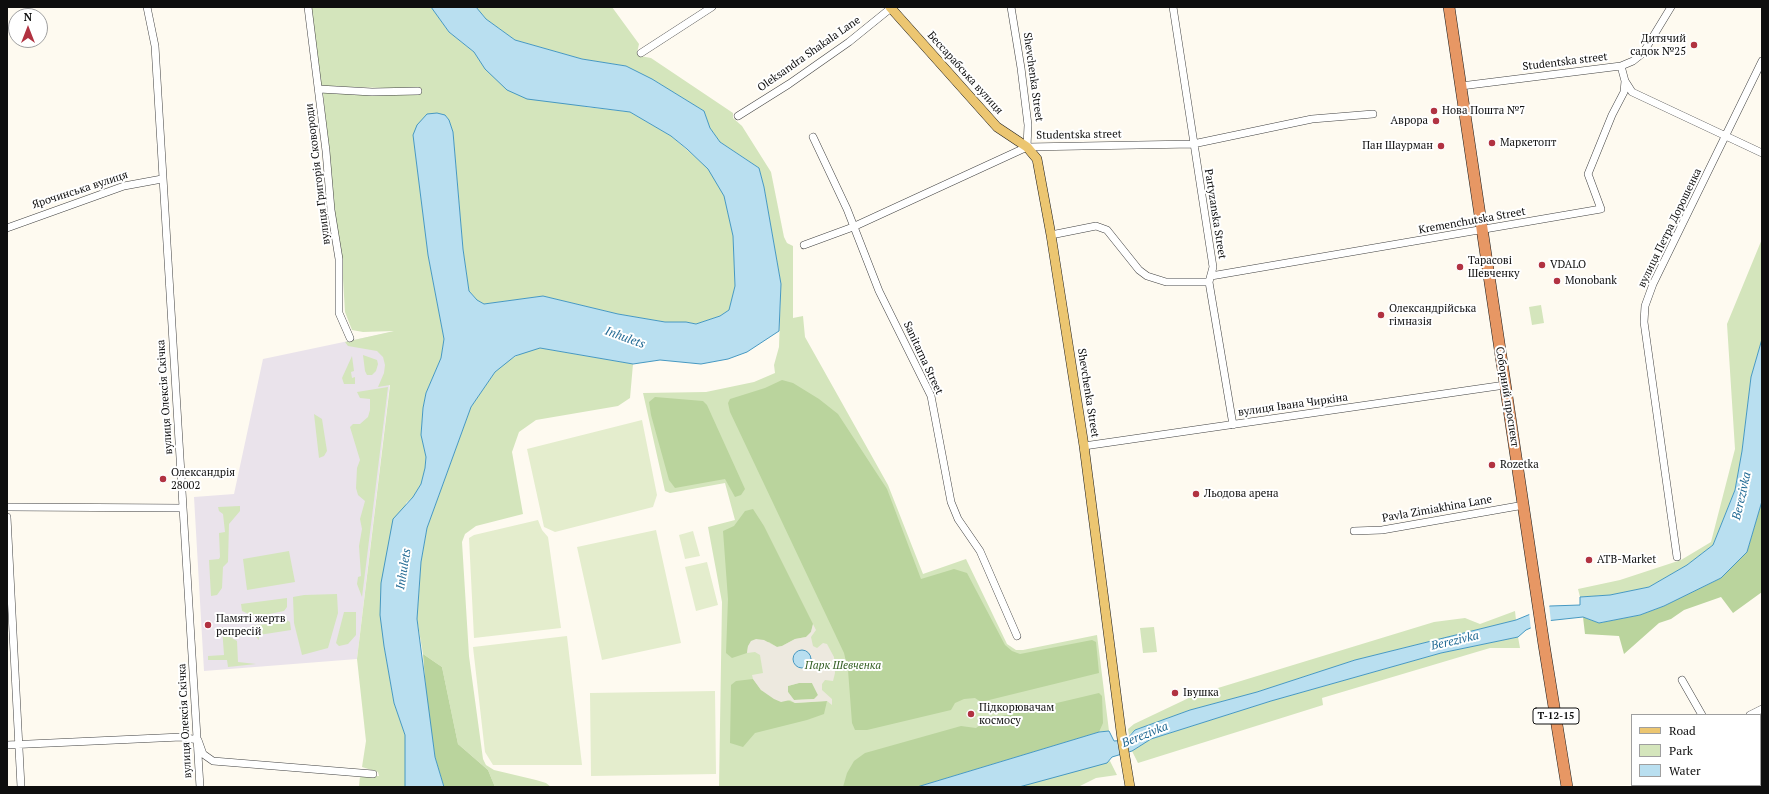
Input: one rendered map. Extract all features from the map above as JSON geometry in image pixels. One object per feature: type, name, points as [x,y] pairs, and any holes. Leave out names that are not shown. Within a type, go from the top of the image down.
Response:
[{"type":"highway","name":"Соборний проспект","points":[[1449,7],[1544,645],[1567,787]]},
{"type":"main road","name":"Бессарабська вулиця","points":[[891,7],[997,127],[1028,147]]},
{"type":"main road","name":"Shevchenka Street","points":[[1028,147],[1037,159],[1051,235],[1084,446],[1122,739],[1130,787]]},
{"type":"street","name":"вулиця Олексія Скічка","points":[[147,7],[155,46],[200,787]]},
{"type":"street","name":"вулиця Григорія Сковороди","points":[[308,7],[319,89],[331,210],[339,259],[339,313],[350,338]]},
{"type":"street","points":[[641,53],[712,7]]},
{"type":"street","name":"Oleksandra Shakala Lane","points":[[738,116],[789,84],[837,50],[891,7]]},
{"type":"street","name":"Shevchenka Street","points":[[1011,7],[1027,118],[1028,147]]},
{"type":"street","name":"Partyzanska Street","points":[[1172,7],[1213,267],[1210,279],[1232,425]]},
{"type":"street","points":[[1621,66],[1633,61],[1643,52],[1672,7]]},
{"type":"street","name":"вулиця Петра Дорошенка","points":[[1677,556],[1644,322],[1645,306],[1653,284],[1762,61]]},
{"type":"street","name":"Studentska street","points":[[1461,86],[1621,66],[1625,81],[1632,92],[1762,153]]},
{"type":"street","name":"Kremenchutska Street","points":[[1051,235],[1096,226],[1107,230],[1139,270],[1147,276],[1166,282],[1210,279],[1601,209],[1588,174],[1612,115],[1624,92],[1625,81]]},
{"type":"street","points":[[319,89],[372,92],[418,91]]},
{"type":"street","name":"Studentska street","points":[[804,246],[853,227],[1028,147],[1193,144],[1312,120],[1373,114]]},
{"type":"street","name":"Sanitarna Street","points":[[813,137],[847,209],[879,291],[931,396],[951,502],[958,519],[980,551],[1017,636]]},
{"type":"street","name":"Ярочинська вулиця","points":[[7,228],[124,186],[162,179]]},
{"type":"street","name":"вулиця Івана Чиркіна","points":[[1084,446],[1506,385]]},
{"type":"street","name":"Pavla Zimiakhina Lane","points":[[1354,530],[1382,530],[1524,505]]},
{"type":"street","points":[[7,507],[182,508]]},
{"type":"street","points":[[7,517],[21,787]]},
{"type":"street","points":[[1682,680],[1701,714]]},
{"type":"street","points":[[1752,714],[1762,709]]},
{"type":"street","points":[[7,745],[181,737],[198,740],[203,754],[213,760],[373,774]]},
{"type":"shaded area","points":[[396,331],[357,659],[204,671],[194,497],[234,494],[263,359]]},
{"type":"shaded area","points":[[813,624],[816,630],[811,637],[813,646],[817,648],[823,643],[827,644],[834,657],[835,673],[833,681],[825,680],[822,684],[822,690],[832,699],[832,705],[827,701],[795,703],[790,700],[781,702],[761,690],[753,679],[752,675],[763,673],[760,655],[755,652],[747,653],[748,646],[751,641],[756,639],[764,640],[777,647],[795,639],[806,637],[811,632]],"holes":[[[799,683],[812,683],[818,695],[814,699],[794,700],[788,692],[788,686]]]},
{"type":"green space","points":[[311,7],[431,7],[449,32],[474,52],[485,69],[586,107],[630,112],[671,136],[708,168],[724,195],[733,236],[735,286],[729,310],[720,316],[696,324],[686,322],[665,322],[618,314],[543,296],[484,304],[477,300],[469,291],[463,249],[453,132],[449,120],[445,115],[413,135],[428,255],[444,339],[441,358],[426,393],[423,408],[421,435],[426,457],[425,468],[421,484],[413,497],[406,503],[384,646],[394,703],[405,735],[405,787],[359,787],[360,776],[379,776],[378,772],[362,767],[366,741],[357,659],[390,385],[378,387],[384,373],[385,365],[383,357],[377,351],[348,346],[345,342],[394,331],[363,332],[352,330],[345,312],[342,262],[335,215],[323,93],[385,88],[321,86]]},
{"type":"green space","name":"Парк Шевченка","points":[[476,7],[612,7],[639,44],[637,53],[640,56],[651,58],[733,113],[733,118],[742,126],[771,172],[784,237],[787,243],[793,246],[793,318],[803,316],[805,337],[888,485],[923,574],[966,559],[1007,644],[1016,650],[1023,650],[1097,635],[1109,731],[1099,732],[1018,755],[917,787],[719,787],[722,602],[708,527],[735,520],[725,483],[670,493],[665,491],[643,393],[706,392],[754,382],[775,373],[774,365],[779,347],[781,284],[764,187],[759,168],[720,142],[710,128],[704,111],[652,79],[626,66],[582,59],[515,40],[486,19]]},
{"type":"green space","points":[[1762,239],[1762,339],[1751,377],[1742,451],[1735,490],[1713,545],[1687,565],[1649,587],[1610,595],[1580,597],[1578,589],[1620,580],[1681,560],[1711,542],[1735,449],[1727,324]]},
{"type":"green space","points":[[1541,305],[1544,323],[1532,325],[1529,307]]},
{"type":"green space","points":[[540,348],[633,364],[630,398],[618,406],[536,420],[519,432],[512,452],[523,514],[476,526],[465,534],[462,542],[469,656],[483,759],[486,765],[494,770],[536,780],[546,783],[551,787],[495,787],[488,770],[458,744],[442,667],[423,654],[417,619],[421,562],[427,528],[471,407],[495,372],[507,361],[528,350]]},
{"type":"green space","points":[[363,355],[377,360],[378,364],[376,371],[372,375],[367,375],[365,371]]},
{"type":"green space","points":[[352,356],[354,371],[351,372],[352,378],[355,377],[355,384],[344,384],[342,378]]},
{"type":"green space","points":[[782,380],[793,383],[819,399],[838,414],[887,489],[921,579],[954,569],[967,573],[1005,645],[1012,651],[1020,654],[1092,640],[1096,642],[1099,673],[981,702],[975,698],[964,699],[955,703],[951,710],[867,730],[855,730],[852,723],[848,670],[844,653],[730,412],[728,403],[730,399],[765,388]]},
{"type":"green space","points":[[388,387],[362,597],[357,584],[358,577],[361,576],[359,546],[362,529],[360,519],[365,501],[358,495],[356,488],[357,468],[360,460],[350,427],[353,424],[360,424],[368,417],[370,410],[370,399],[360,398],[357,392]]},
{"type":"green space","points":[[655,397],[703,401],[707,405],[745,489],[741,495],[735,497],[725,479],[675,488],[669,480],[651,415],[649,402]]},
{"type":"green space","points":[[314,414],[322,419],[327,451],[324,456],[319,458]]},
{"type":"green space","points":[[642,420],[657,495],[653,507],[555,532],[544,527],[527,449]]},
{"type":"green space","points":[[1762,501],[1762,592],[1733,613],[1721,597],[1684,610],[1671,619],[1659,623],[1624,654],[1619,636],[1585,634],[1583,617],[1599,623],[1640,615],[1664,606],[1721,578],[1747,552]]},
{"type":"green space","points":[[240,506],[240,511],[229,524],[228,562],[223,567],[222,588],[217,595],[211,596],[209,560],[219,559],[219,533],[225,532],[223,514],[219,511],[218,507]]},
{"type":"green space","points":[[753,509],[764,526],[813,624],[811,632],[806,637],[795,639],[777,647],[769,642],[748,646],[747,653],[732,658],[726,653],[728,599],[723,531],[734,526],[745,511]]},
{"type":"green space","points":[[538,520],[542,530],[548,537],[561,628],[474,638],[469,538],[474,535]]},
{"type":"green space","points":[[656,530],[681,643],[602,660],[577,547]]},
{"type":"green space","points":[[693,531],[700,556],[685,559],[679,535]]},
{"type":"green space","points":[[289,551],[295,582],[247,590],[243,559]]},
{"type":"green space","points":[[707,562],[718,605],[696,611],[685,567]]},
{"type":"green space","points":[[337,594],[338,613],[328,648],[302,655],[294,623],[293,597],[304,595]]},
{"type":"green space","points":[[287,598],[287,607],[284,611],[255,617],[242,611],[241,604]]},
{"type":"green space","points":[[1515,611],[1516,620],[1355,660],[1257,692],[1190,710],[1135,730],[1129,735],[1128,729],[1134,724],[1195,695],[1434,622],[1465,618],[1480,624]]},
{"type":"green space","points":[[344,612],[356,612],[356,635],[348,644],[339,646],[336,643]]},
{"type":"green space","points":[[285,619],[290,622],[291,630],[259,635],[259,640],[254,635],[251,628],[255,625],[269,624],[273,620]]},
{"type":"green space","points":[[222,627],[230,631],[230,637],[237,641],[238,662],[256,664],[228,667],[227,660],[208,660],[208,656],[224,655]]},
{"type":"green space","points":[[1154,627],[1157,652],[1143,653],[1140,628]]},
{"type":"green space","points":[[567,636],[582,765],[493,765],[485,752],[473,647]]},
{"type":"green space","points":[[1518,637],[1520,648],[1490,648],[1322,698],[1323,705],[1138,763],[1132,751],[1151,739],[1271,701],[1441,653]]},
{"type":"green space","points":[[423,654],[442,667],[458,744],[488,770],[495,787],[444,787],[435,757],[427,704]]},
{"type":"green space","points":[[753,679],[761,690],[795,703],[827,701],[824,714],[807,720],[755,733],[743,747],[730,743],[731,685],[736,681]]},
{"type":"green space","points":[[799,683],[812,683],[818,695],[815,699],[794,700],[788,692],[788,686]]},
{"type":"green space","points":[[715,691],[716,774],[591,776],[590,693]]},
{"type":"green space","points":[[1099,693],[1102,696],[1103,723],[1099,732],[917,787],[843,787],[847,773],[854,761],[865,753],[961,726],[976,728],[989,719]]},
{"type":"green space","points":[[1110,761],[1117,775],[1096,778],[1078,787],[1019,787]]},
{"type":"water","name":"Inhulets","points":[[431,7],[476,7],[486,19],[515,40],[582,59],[626,66],[652,79],[704,111],[710,128],[720,142],[759,168],[764,187],[781,284],[779,331],[747,352],[728,359],[701,364],[660,360],[633,364],[540,348],[515,356],[495,372],[471,407],[427,528],[421,562],[417,619],[435,757],[444,787],[405,787],[405,735],[394,703],[384,646],[380,615],[381,583],[393,519],[413,497],[421,484],[426,457],[421,435],[423,408],[426,393],[441,358],[444,339],[428,255],[413,135],[417,125],[427,114],[437,113],[445,115],[449,120],[453,132],[463,249],[469,291],[477,300],[484,304],[543,296],[618,314],[665,322],[686,322],[696,324],[720,316],[729,310],[735,286],[733,236],[724,196],[708,169],[687,149],[671,136],[630,112],[527,99],[507,90],[485,69],[474,52],[449,32]]},
{"type":"water","name":"Berezivka","points":[[1762,339],[1762,501],[1747,552],[1721,578],[1664,606],[1640,615],[1599,623],[1583,617],[1546,621],[1526,630],[1518,637],[1441,653],[1271,701],[1151,739],[1132,751],[1112,757],[1107,763],[1019,787],[917,787],[1099,732],[1109,731],[1114,741],[1126,740],[1135,730],[1190,710],[1257,692],[1355,660],[1516,620],[1550,606],[1580,605],[1580,597],[1610,595],[1649,587],[1687,565],[1713,545],[1735,490],[1742,451],[1751,377]]},
{"type":"water","points":[[798,650],[806,650],[811,655],[809,666],[806,668],[798,668],[793,663],[793,655]]},
{"type":"pier","points":[[1549,604],[1551,622],[1531,630],[1529,612]]},
{"type":"place","name":"Дитячий садок №25","points":[[1694,45]]},
{"type":"place","name":"Нова Пошта №7","points":[[1434,111]]},
{"type":"place","name":"Аврора","points":[[1436,121]]},
{"type":"place","name":"Маркетопт","points":[[1492,143]]},
{"type":"place","name":"Пан Шаурман","points":[[1441,146]]},
{"type":"place","name":"VDALO","points":[[1542,265]]},
{"type":"place","name":"Тарасові Шевченку","points":[[1460,267]]},
{"type":"place","name":"Monobank","points":[[1557,281]]},
{"type":"place","name":"Олександрійська гімназія","points":[[1381,315]]},
{"type":"place","name":"Rozetka","points":[[1492,465]]},
{"type":"place","name":"Олександрія 28002","points":[[163,479]]},
{"type":"place","name":"Льодова арена","points":[[1196,494]]},
{"type":"place","name":"ATB-Market","points":[[1589,560]]},
{"type":"place","name":"Памяті жертв репресій","points":[[208,625]]},
{"type":"place","name":"Івушка","points":[[1175,693]]},
{"type":"place","name":"Підкорювачам космосу","points":[[971,714]]}]
